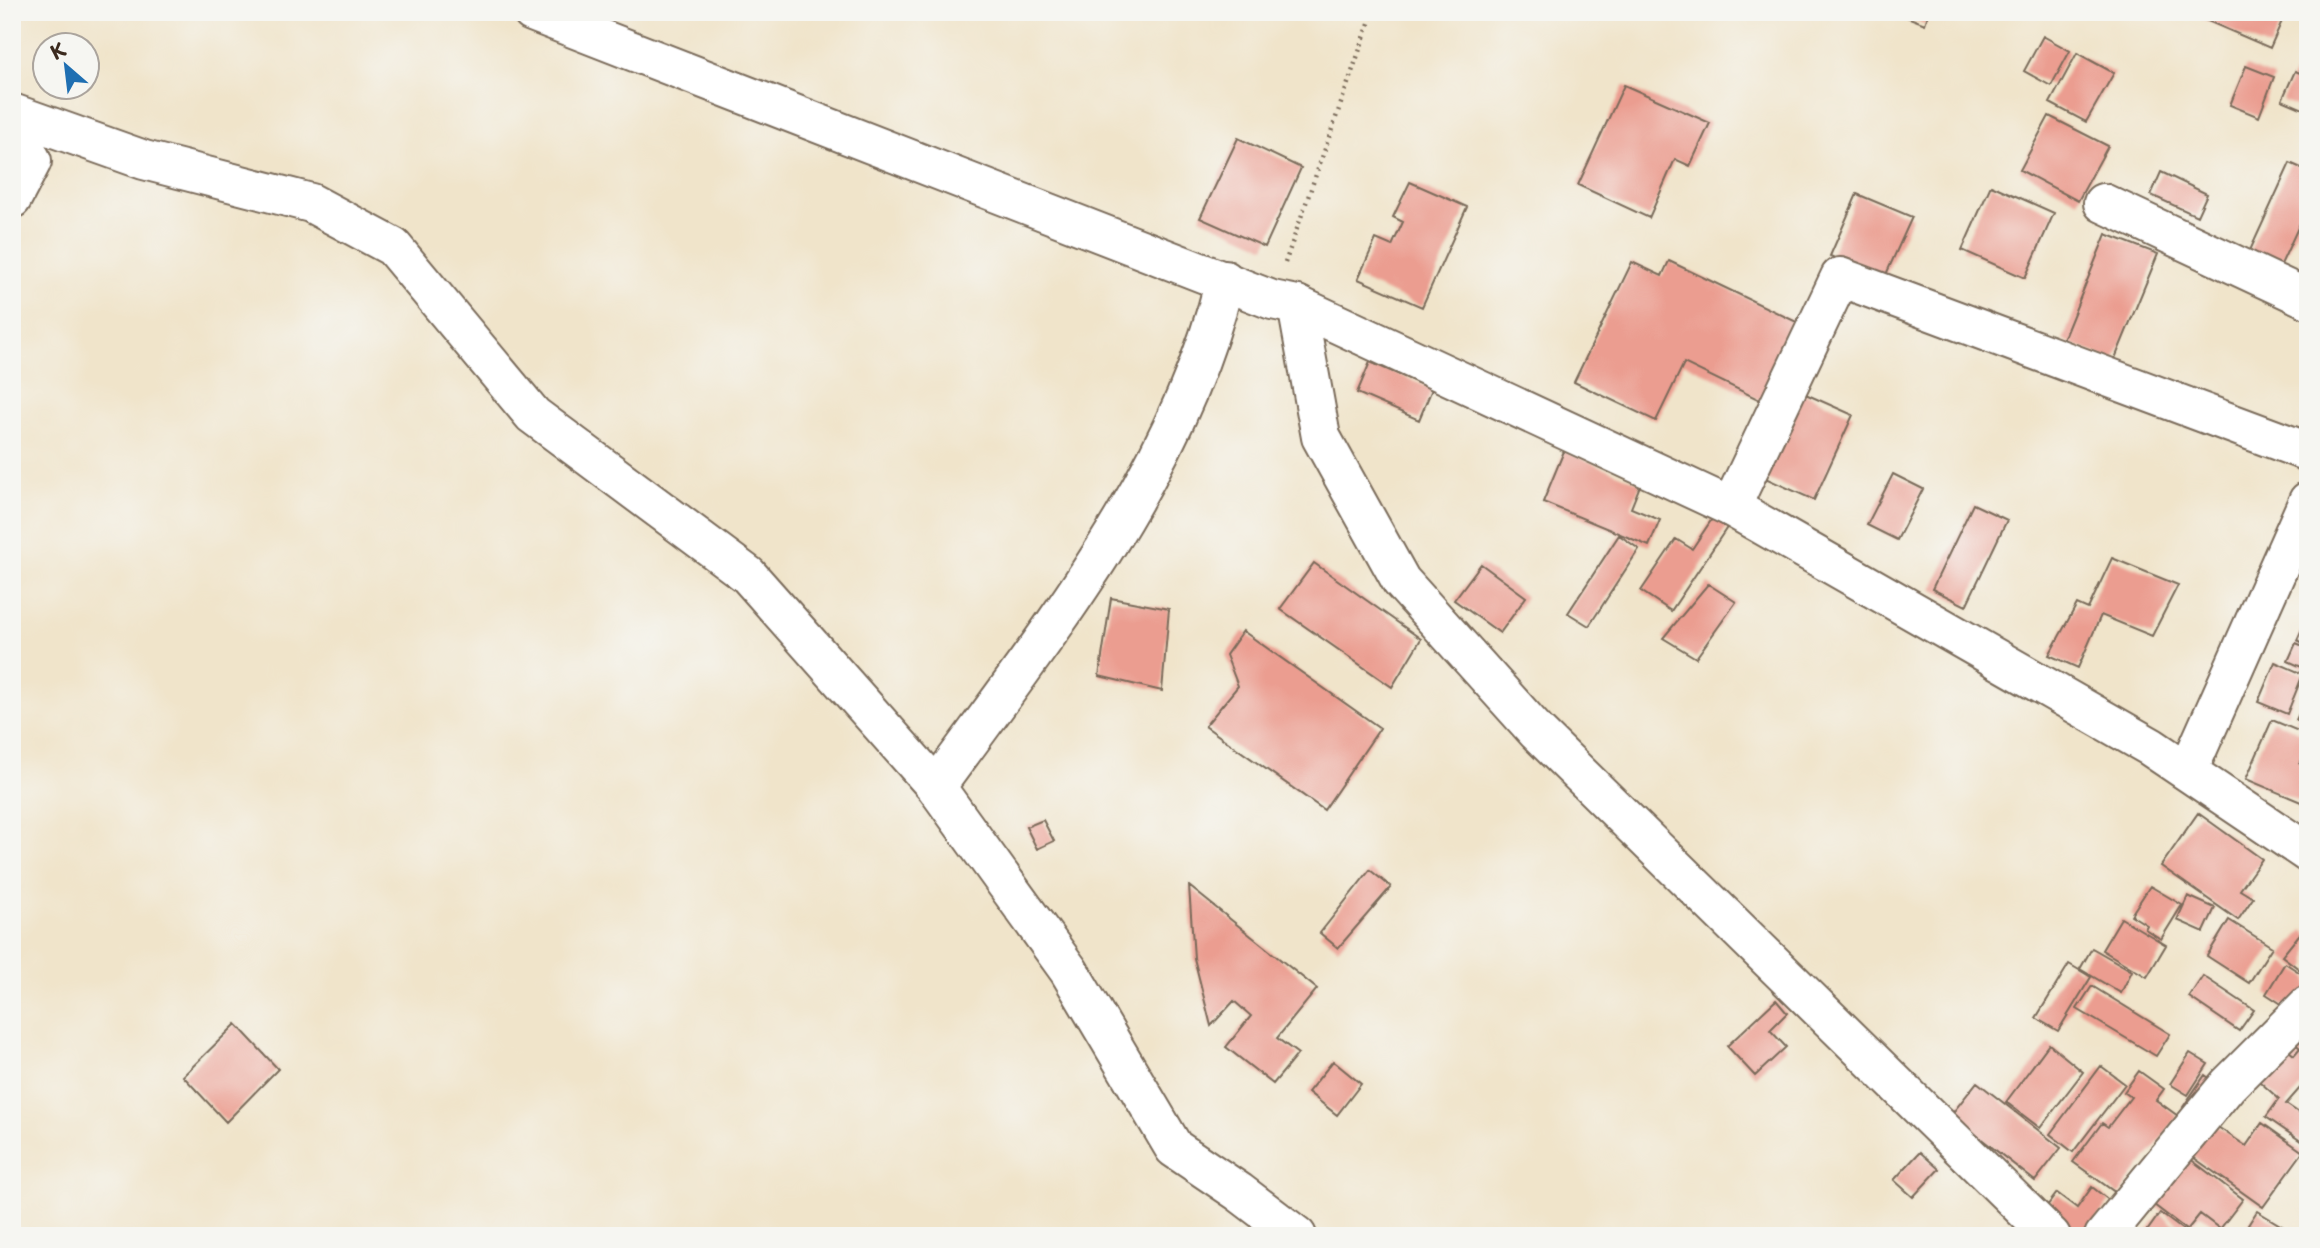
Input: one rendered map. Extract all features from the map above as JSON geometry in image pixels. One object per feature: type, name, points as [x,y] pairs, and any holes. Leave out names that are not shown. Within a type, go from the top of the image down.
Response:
[{"type":"street","points":[[532,12],[1284,302],[1731,506],[2151,747],[2308,853]]},
{"type":"street","points":[[12,113],[144,160],[311,202],[393,247],[533,415],[748,575],[936,787],[1069,971],[1174,1148],[1297,1236]]},
{"type":"street","points":[[12,121],[32,161],[12,199]]},
{"type":"street","points":[[2103,203],[2308,299]]},
{"type":"street","points":[[1731,506],[1840,276],[2308,452]]},
{"type":"street","points":[[936,787],[1054,624],[1131,510],[1175,425],[1211,337],[1225,281]]},
{"type":"street","points":[[1284,302],[1321,437],[1401,580],[1537,732],[2051,1236]]},
{"type":"street","points":[[2188,771],[2308,501]]},
{"type":"street","points":[[2104,1236],[2228,1085],[2308,1005]]},
{"type":"path","points":[[1284,302],[1373,12]]},
{"type":"building","points":[[1894,12],[1929,12],[1925,24]]},
{"type":"building","points":[[2187,12],[2286,12],[2270,48]]},
{"type":"building","points":[[2043,36],[2070,51],[2051,86],[2024,71]]},
{"type":"building","points":[[2077,53],[2114,73],[2086,122],[2050,103]]},
{"type":"building","points":[[2246,66],[2274,77],[2259,117],[2230,105]]},
{"type":"building","points":[[2295,71],[2308,76],[2308,111],[2282,100]]},
{"type":"building","points":[[1624,85],[1710,123],[1690,166],[1675,159],[1649,218],[1578,185]]},
{"type":"building","points":[[2049,116],[2108,146],[2078,201],[2020,170]]},
{"type":"building","points":[[1238,138],[1301,168],[1265,247],[1200,218]]},
{"type":"building","points":[[2290,163],[2308,171],[2308,206],[2278,271],[2247,257]]},
{"type":"building","points":[[2161,172],[2207,194],[2197,216],[2151,195]]},
{"type":"building","points":[[1410,182],[1467,207],[1422,307],[1358,279],[1376,239],[1392,246],[1403,222],[1393,217]]},
{"type":"building","points":[[1991,185],[2054,213],[2025,278],[1962,250]]},
{"type":"building","points":[[1857,194],[1912,217],[1884,279],[1830,256]]},
{"type":"building","points":[[2106,234],[2158,254],[2114,361],[2063,340]]},
{"type":"building","points":[[1669,261],[1805,326],[1768,404],[1684,363],[1656,421],[1574,382],[1632,262],[1662,276]]},
{"type":"building","points":[[1370,362],[1432,389],[1419,420],[1357,393]]},
{"type":"building","points":[[1801,392],[1853,415],[1814,500],[1763,477]]},
{"type":"building","points":[[1564,451],[1641,483],[1631,508],[1660,520],[1649,546],[1543,502]]},
{"type":"building","points":[[1893,474],[1923,489],[1897,540],[1867,525]]},
{"type":"building","points":[[1973,504],[2007,520],[1966,606],[1932,589]]},
{"type":"building","points":[[1714,516],[1728,526],[1671,611],[1641,591],[1676,539],[1692,549]]},
{"type":"building","points":[[1619,535],[1639,549],[1589,626],[1568,613]]},
{"type":"building","points":[[2112,558],[2178,585],[2152,636],[2101,615],[2078,668],[2049,655],[2077,604],[2088,609]]},
{"type":"building","points":[[1314,563],[1421,639],[1392,687],[1280,609]]},
{"type":"building","points":[[1481,564],[1526,597],[1500,633],[1454,600]]},
{"type":"building","points":[[1708,584],[1736,602],[1696,658],[1663,638]]},
{"type":"building","points":[[1111,598],[1169,609],[1162,691],[1099,676]]},
{"type":"building","points":[[2308,616],[2308,645],[2297,640]]},
{"type":"building","points":[[1243,631],[1380,728],[1324,810],[1205,726],[1238,686],[1226,655]]},
{"type":"building","points":[[2296,643],[2308,648],[2308,670],[2288,661]]},
{"type":"building","points":[[2275,662],[2303,674],[2287,714],[2258,702]]},
{"type":"building","points":[[2308,694],[2308,725],[2296,720]]},
{"type":"building","points":[[2272,720],[2308,735],[2308,747],[2300,764],[2308,768],[2308,805],[2246,779]]},
{"type":"building","points":[[2198,813],[2262,859],[2240,890],[2253,898],[2238,920],[2161,866]]},
{"type":"building","points":[[1043,820],[1054,841],[1037,849],[1026,827]]},
{"type":"building","points":[[1370,870],[1391,887],[1338,948],[1320,933]]},
{"type":"building","points":[[1189,886],[1317,989],[1277,1038],[1298,1054],[1273,1084],[1226,1047],[1251,1016],[1234,1001],[1211,1026],[1194,958]]},
{"type":"building","points":[[2150,886],[2182,905],[2161,939],[2145,929],[2147,925],[2131,915]]},
{"type":"building","points":[[2188,896],[2215,908],[2204,932],[2177,920]]},
{"type":"building","points":[[2121,918],[2166,945],[2147,977],[2102,950]]},
{"type":"building","points":[[2229,920],[2272,947],[2249,983],[2207,956]]},
{"type":"building","points":[[2303,930],[2308,934],[2308,965],[2303,972],[2282,956]]},
{"type":"building","points":[[2092,948],[2132,971],[2121,993],[2080,969]]},
{"type":"building","points":[[2285,963],[2308,978],[2308,998],[2297,1014],[2266,994]]},
{"type":"building","points":[[2069,964],[2091,977],[2058,1031],[2036,1018]]},
{"type":"building","points":[[2203,976],[2254,1010],[2239,1031],[2189,997]]},
{"type":"building","points":[[2092,986],[2170,1034],[2156,1056],[2077,1009]]},
{"type":"building","points":[[1776,1000],[1787,1013],[1770,1030],[1786,1047],[1755,1076],[1727,1046]]},
{"type":"building","points":[[2308,1023],[2308,1079],[2286,1104],[2308,1119],[2308,1146],[2266,1117],[2279,1099],[2251,1074],[2278,1042],[2294,1055],[2300,1048],[2286,1035]]},
{"type":"building","points":[[236,1024],[278,1069],[226,1122],[183,1076]]},
{"type":"building","points":[[2049,1044],[2083,1072],[2040,1128],[2006,1102]]},
{"type":"building","points":[[2190,1053],[2208,1064],[2188,1095],[2170,1084]]},
{"type":"building","points":[[1333,1061],[1361,1084],[1337,1115],[1308,1092]]},
{"type":"building","points":[[2101,1066],[2125,1084],[2073,1152],[2050,1134]]},
{"type":"building","points":[[2139,1071],[2164,1089],[2156,1100],[2178,1116],[2119,1195],[2073,1162],[2102,1123],[2108,1127],[2131,1097],[2124,1092]]},
{"type":"building","points":[[2205,1075],[2221,1087],[2199,1118],[2183,1107]]},
{"type":"building","points":[[1977,1082],[2061,1148],[2035,1181],[1951,1115]]},
{"type":"building","points":[[2212,1123],[2246,1146],[2262,1123],[2303,1152],[2263,1207],[2190,1155]]},
{"type":"building","points":[[2177,1149],[2243,1199],[2220,1229],[2200,1214],[2187,1230],[2141,1195]]},
{"type":"building","points":[[1920,1152],[1939,1169],[1913,1197],[1894,1180]]},
{"type":"building","points":[[2092,1187],[2110,1201],[2085,1236],[2071,1236],[2041,1214],[2057,1193],[2077,1208]]},
{"type":"building","points":[[2257,1211],[2285,1228],[2281,1236],[2241,1236]]},
{"type":"building","points":[[2160,1213],[2191,1236],[2145,1234]]}]
